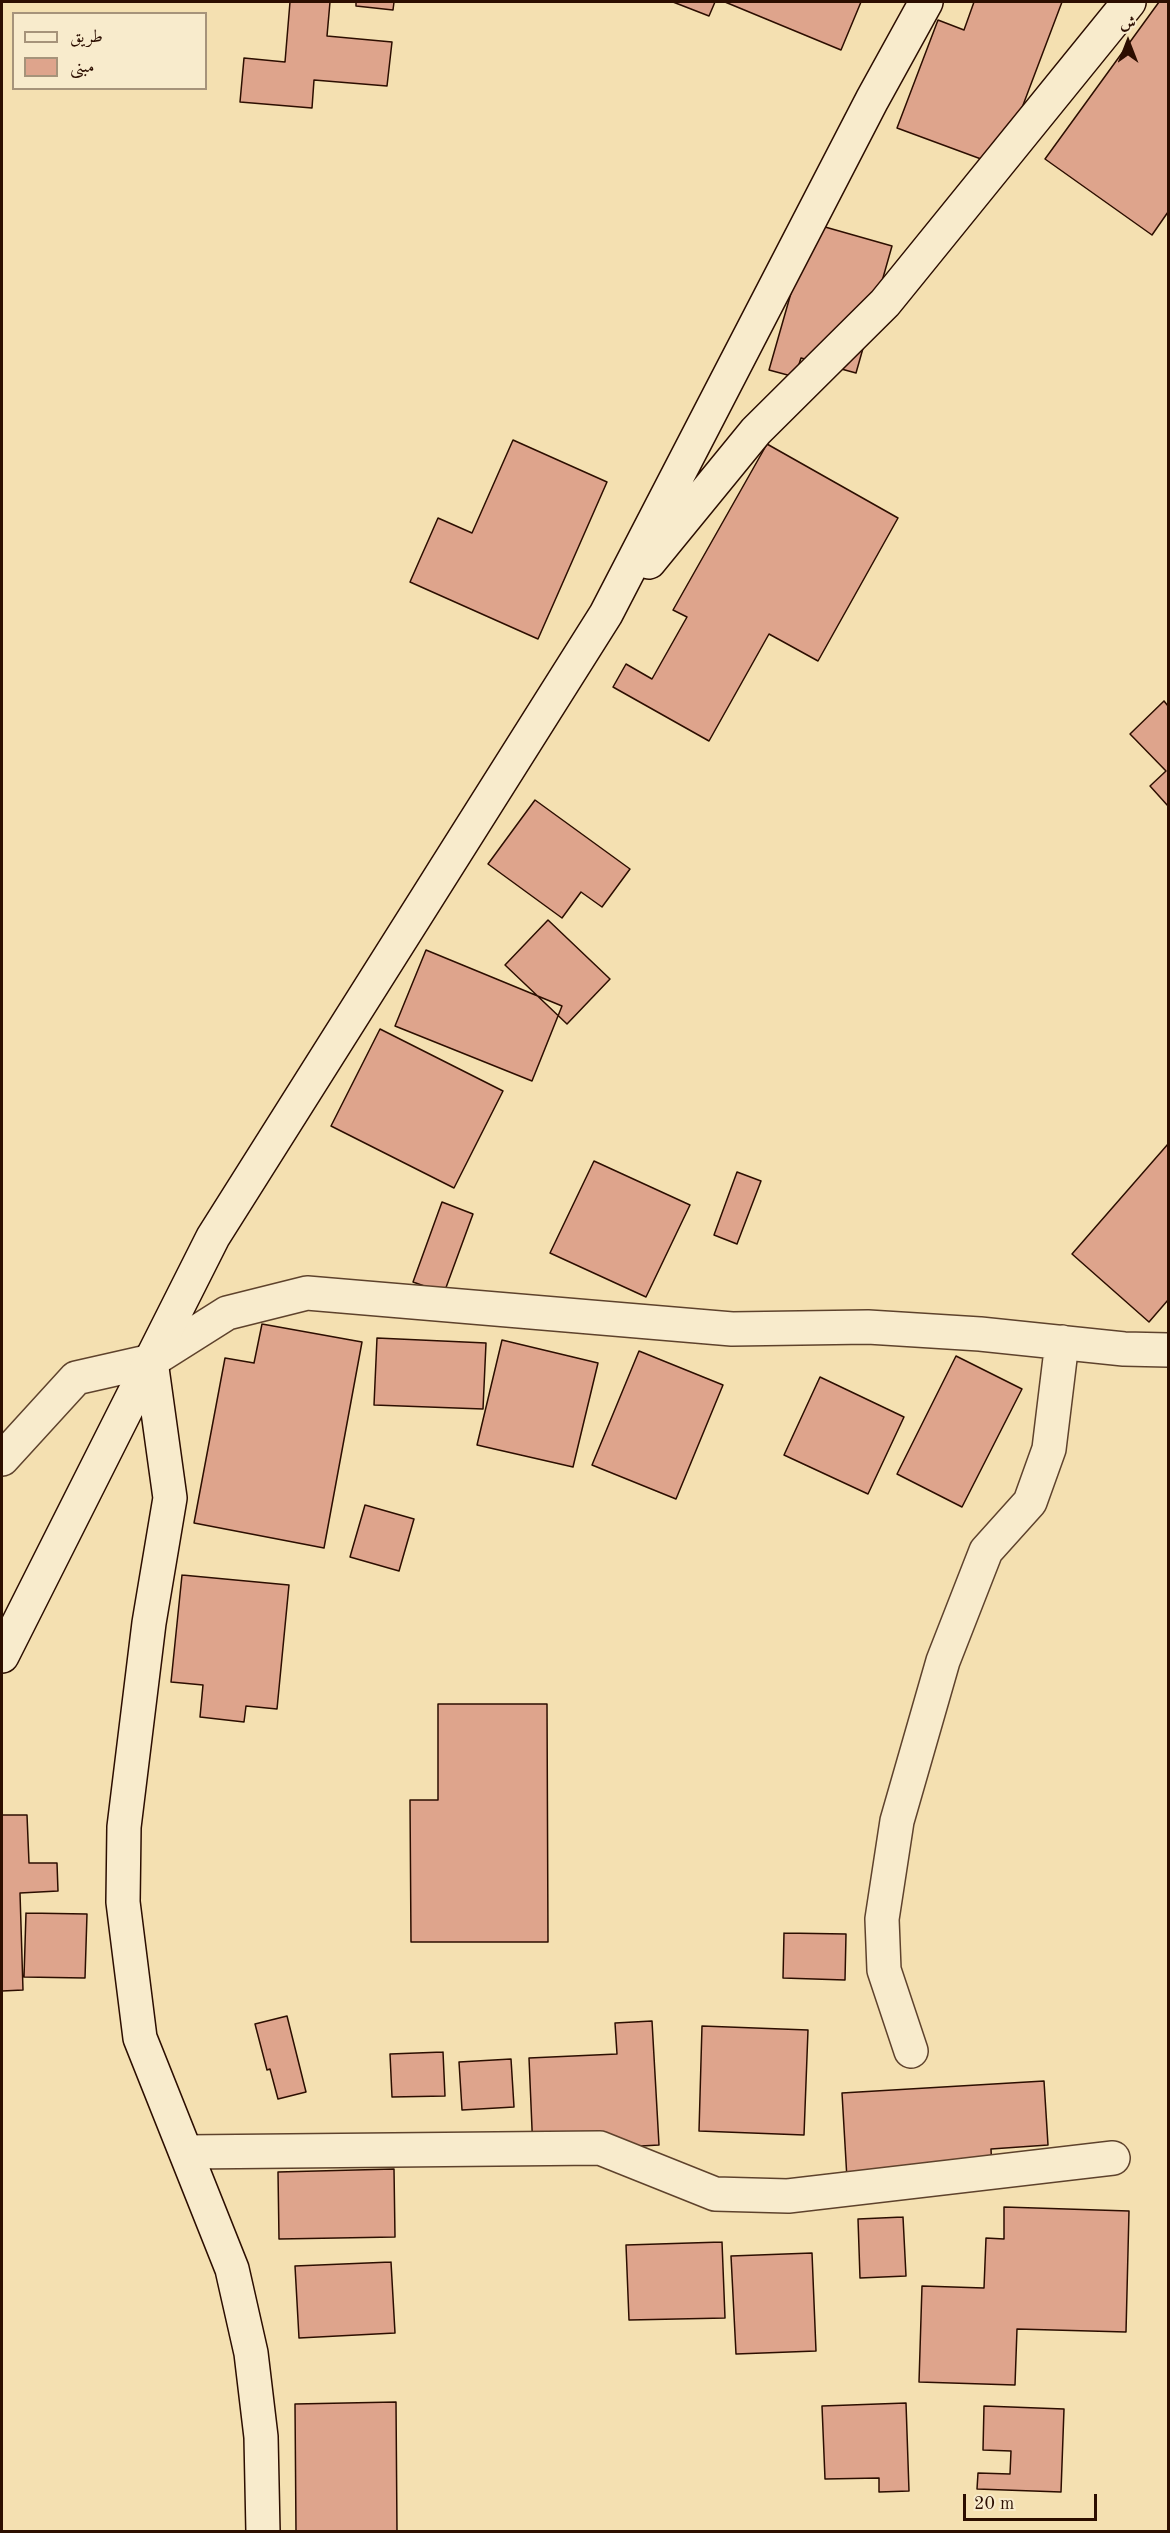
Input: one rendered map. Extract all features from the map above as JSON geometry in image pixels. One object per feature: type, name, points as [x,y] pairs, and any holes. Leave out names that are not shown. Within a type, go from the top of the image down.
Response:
[{"type":"street","points":[[2,1656],[213,1237],[606,614],[872,100],[927,2]]},
{"type":"street","points":[[606,614],[756,431],[885,303],[1130,2]]},
{"type":"street","points":[[2,1459],[76,1378],[151,1361],[226,1313],[307,1293],[732,1329],[868,1327],[1124,1349],[1168,1350]]},
{"type":"street","points":[[911,2051],[884,1970],[882,1919],[897,1821],[943,1661],[986,1551],[1030,1502],[1049,1449],[1062,1342]]},
{"type":"street","points":[[151,1361],[170,1498],[149,1623],[124,1827],[123,1902],[140,2038],[232,2269],[251,2353],[261,2437],[263,2532]]},
{"type":"street","points":[[186,2152],[600,2148],[715,2194],[788,2196],[1113,2158]]},
{"type":"building","points":[[290,2],[330,2],[327,36],[392,42],[387,86],[314,80],[312,108],[240,102],[244,58],[285,62]]},
{"type":"building","points":[[356,2],[394,2],[393,10],[356,6]]},
{"type":"building","points":[[673,2],[715,2],[709,16]]},
{"type":"building","points":[[725,2],[861,2],[841,50]]},
{"type":"building","points":[[974,2],[1062,2],[1000,166],[897,128],[938,20],[964,30]]},
{"type":"building","points":[[1159,2],[1168,2],[1168,212],[1152,235],[1045,159]]},
{"type":"building","points":[[811,223],[892,246],[856,373],[801,358],[795,377],[769,370]]},
{"type":"building","points":[[513,440],[607,482],[538,639],[410,582],[438,518],[472,533]]},
{"type":"building","points":[[767,444],[898,518],[818,661],[769,634],[709,741],[613,687],[626,664],[652,679],[687,617],[673,610]]},
{"type":"building","points":[[1164,701],[1168,706],[1168,806],[1150,786],[1166,771],[1130,734]]},
{"type":"building","points":[[535,800],[630,869],[602,907],[581,892],[562,918],[488,864]]},
{"type":"building","points":[[548,920],[610,979],[567,1024],[505,965]]},
{"type":"building","points":[[426,950],[562,1006],[532,1081],[395,1026]]},
{"type":"building","points":[[380,1029],[503,1091],[454,1188],[331,1126]]},
{"type":"building","points":[[1168,1144],[1168,1300],[1149,1322],[1072,1254]]},
{"type":"building","points":[[594,1161],[690,1205],[646,1297],[550,1253]]},
{"type":"building","points":[[737,1172],[761,1181],[737,1244],[714,1235]]},
{"type":"building","points":[[442,1202],[473,1214],[444,1293],[413,1282]]},
{"type":"building","points":[[262,1324],[362,1342],[324,1548],[194,1523],[225,1358],[254,1363]]},
{"type":"building","points":[[377,1338],[486,1343],[483,1409],[374,1405]]},
{"type":"building","points":[[502,1340],[598,1363],[573,1467],[477,1445]]},
{"type":"building","points":[[639,1351],[723,1385],[676,1499],[592,1465]]},
{"type":"building","points":[[956,1356],[1022,1389],[962,1507],[897,1474]]},
{"type":"building","points":[[820,1377],[904,1417],[868,1494],[784,1455]]},
{"type":"building","points":[[365,1505],[414,1519],[399,1571],[350,1557]]},
{"type":"building","points":[[182,1575],[289,1585],[277,1709],[246,1706],[244,1722],[200,1717],[203,1685],[171,1682]]},
{"type":"building","points":[[438,1704],[547,1704],[548,1942],[411,1942],[410,1800],[438,1800]]},
{"type":"building","points":[[2,1815],[27,1815],[29,1863],[57,1863],[58,1891],[20,1893],[23,1990],[2,1991]]},
{"type":"building","points":[[26,1913],[87,1914],[85,1978],[24,1977]]},
{"type":"building","points":[[784,1933],[846,1934],[845,1980],[783,1978]]},
{"type":"building","points":[[287,2016],[306,2092],[278,2099],[270,2069],[267,2070],[255,2024]]},
{"type":"building","points":[[652,2021],[659,2145],[533,2152],[529,2058],[617,2054],[615,2023]]},
{"type":"building","points":[[702,2026],[808,2030],[804,2135],[699,2131]]},
{"type":"building","points":[[443,2052],[445,2096],[392,2097],[390,2054]]},
{"type":"building","points":[[511,2059],[514,2107],[462,2110],[459,2062]]},
{"type":"building","points":[[1044,2081],[1048,2145],[991,2149],[992,2170],[847,2179],[842,2093]]},
{"type":"building","points":[[394,2169],[395,2237],[279,2239],[278,2172]]},
{"type":"building","points":[[1004,2207],[1129,2211],[1126,2332],[1017,2329],[1015,2385],[919,2382],[922,2286],[984,2288],[986,2238],[1004,2239]]},
{"type":"building","points":[[903,2217],[906,2276],[860,2278],[858,2219]]},
{"type":"building","points":[[722,2242],[725,2318],[629,2320],[626,2245]]},
{"type":"building","points":[[812,2253],[816,2351],[736,2354],[731,2256]]},
{"type":"building","points":[[391,2262],[395,2333],[299,2338],[295,2266]]},
{"type":"building","points":[[396,2402],[397,2532],[296,2532],[295,2404]]},
{"type":"building","points":[[906,2403],[909,2491],[879,2492],[879,2478],[825,2479],[822,2406]]},
{"type":"building","points":[[984,2406],[1064,2409],[1061,2492],[977,2489],[978,2473],[1010,2474],[1011,2451],[983,2450]]}]
